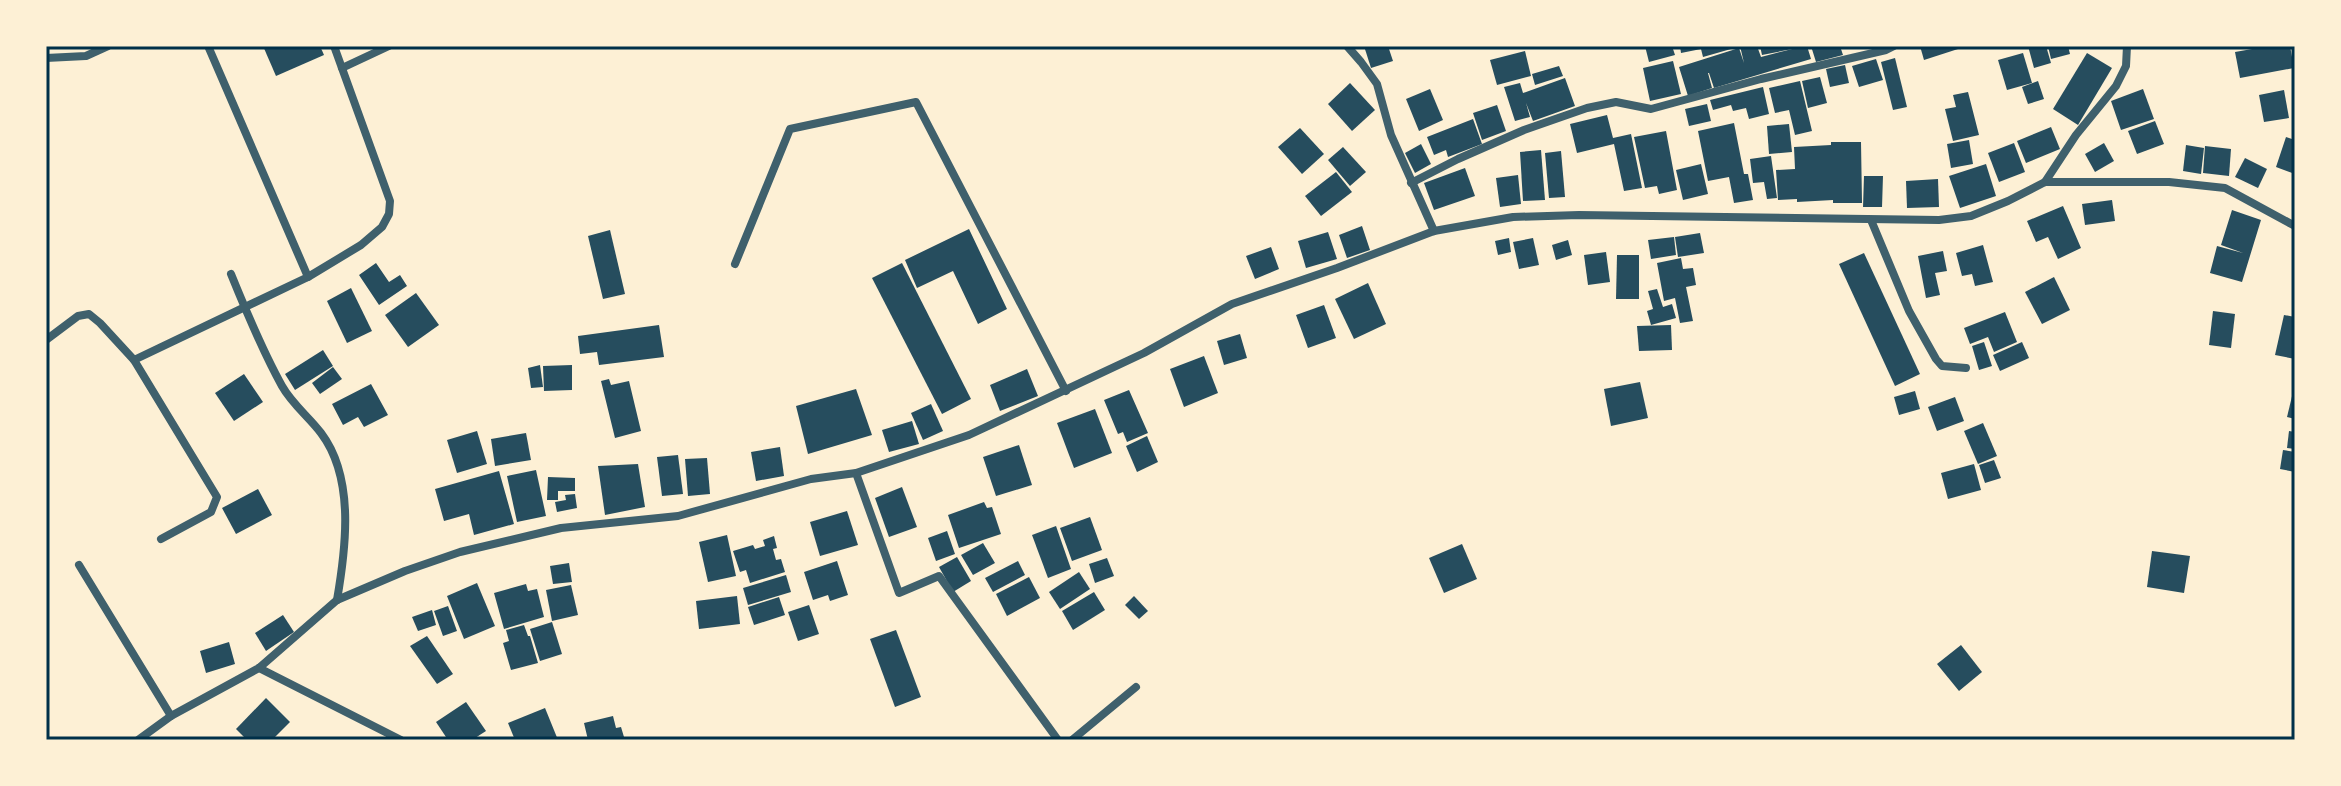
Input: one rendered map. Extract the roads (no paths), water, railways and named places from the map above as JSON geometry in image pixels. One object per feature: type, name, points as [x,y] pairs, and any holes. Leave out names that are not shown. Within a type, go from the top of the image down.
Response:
[{"type":"street","points":[[46,58],[86,56],[108,46]]},
{"type":"street","points":[[208,46],[308,277]]},
{"type":"street","points":[[134,360],[308,277],[361,245],[382,227],[389,214],[390,201],[334,46]]},
{"type":"street","points":[[342,68],[389,46]]},
{"type":"street","points":[[1347,46],[1377,84],[1391,135],[1434,231]]},
{"type":"street","points":[[1411,183],[1524,130],[1587,108],[1616,102],[1651,109],[1894,46]]},
{"type":"street","points":[[2045,182],[2076,135],[2116,86],[2126,66],[2127,46]]},
{"type":"street","points":[[735,264],[790,129],[916,102],[1066,391]]},
{"type":"street","points":[[138,740],[171,716],[259,668],[337,600],[405,571],[460,552],[561,528],[678,516],[811,479],[856,473],[969,435],[1144,353],[1232,304],[1434,231],[1513,217],[1579,215],[1939,220],[1971,216],[2045,182],[2169,182],[2225,188],[2295,226]]},
{"type":"street","points":[[1871,220],[1909,311],[1936,359],[1942,366],[1966,368]]},
{"type":"street","points":[[231,274],[283,388],[323,434],[338,468],[344,489],[345,528],[337,600]]},
{"type":"street","points":[[46,340],[78,316],[89,314],[100,323],[134,360],[217,497],[211,512],[161,539]]},
{"type":"street","points":[[856,473],[899,593],[939,576],[1058,740]]},
{"type":"street","points":[[79,565],[171,716]]},
{"type":"street","points":[[259,668],[401,740]]},
{"type":"street","points":[[1072,740],[1136,687]]}]
